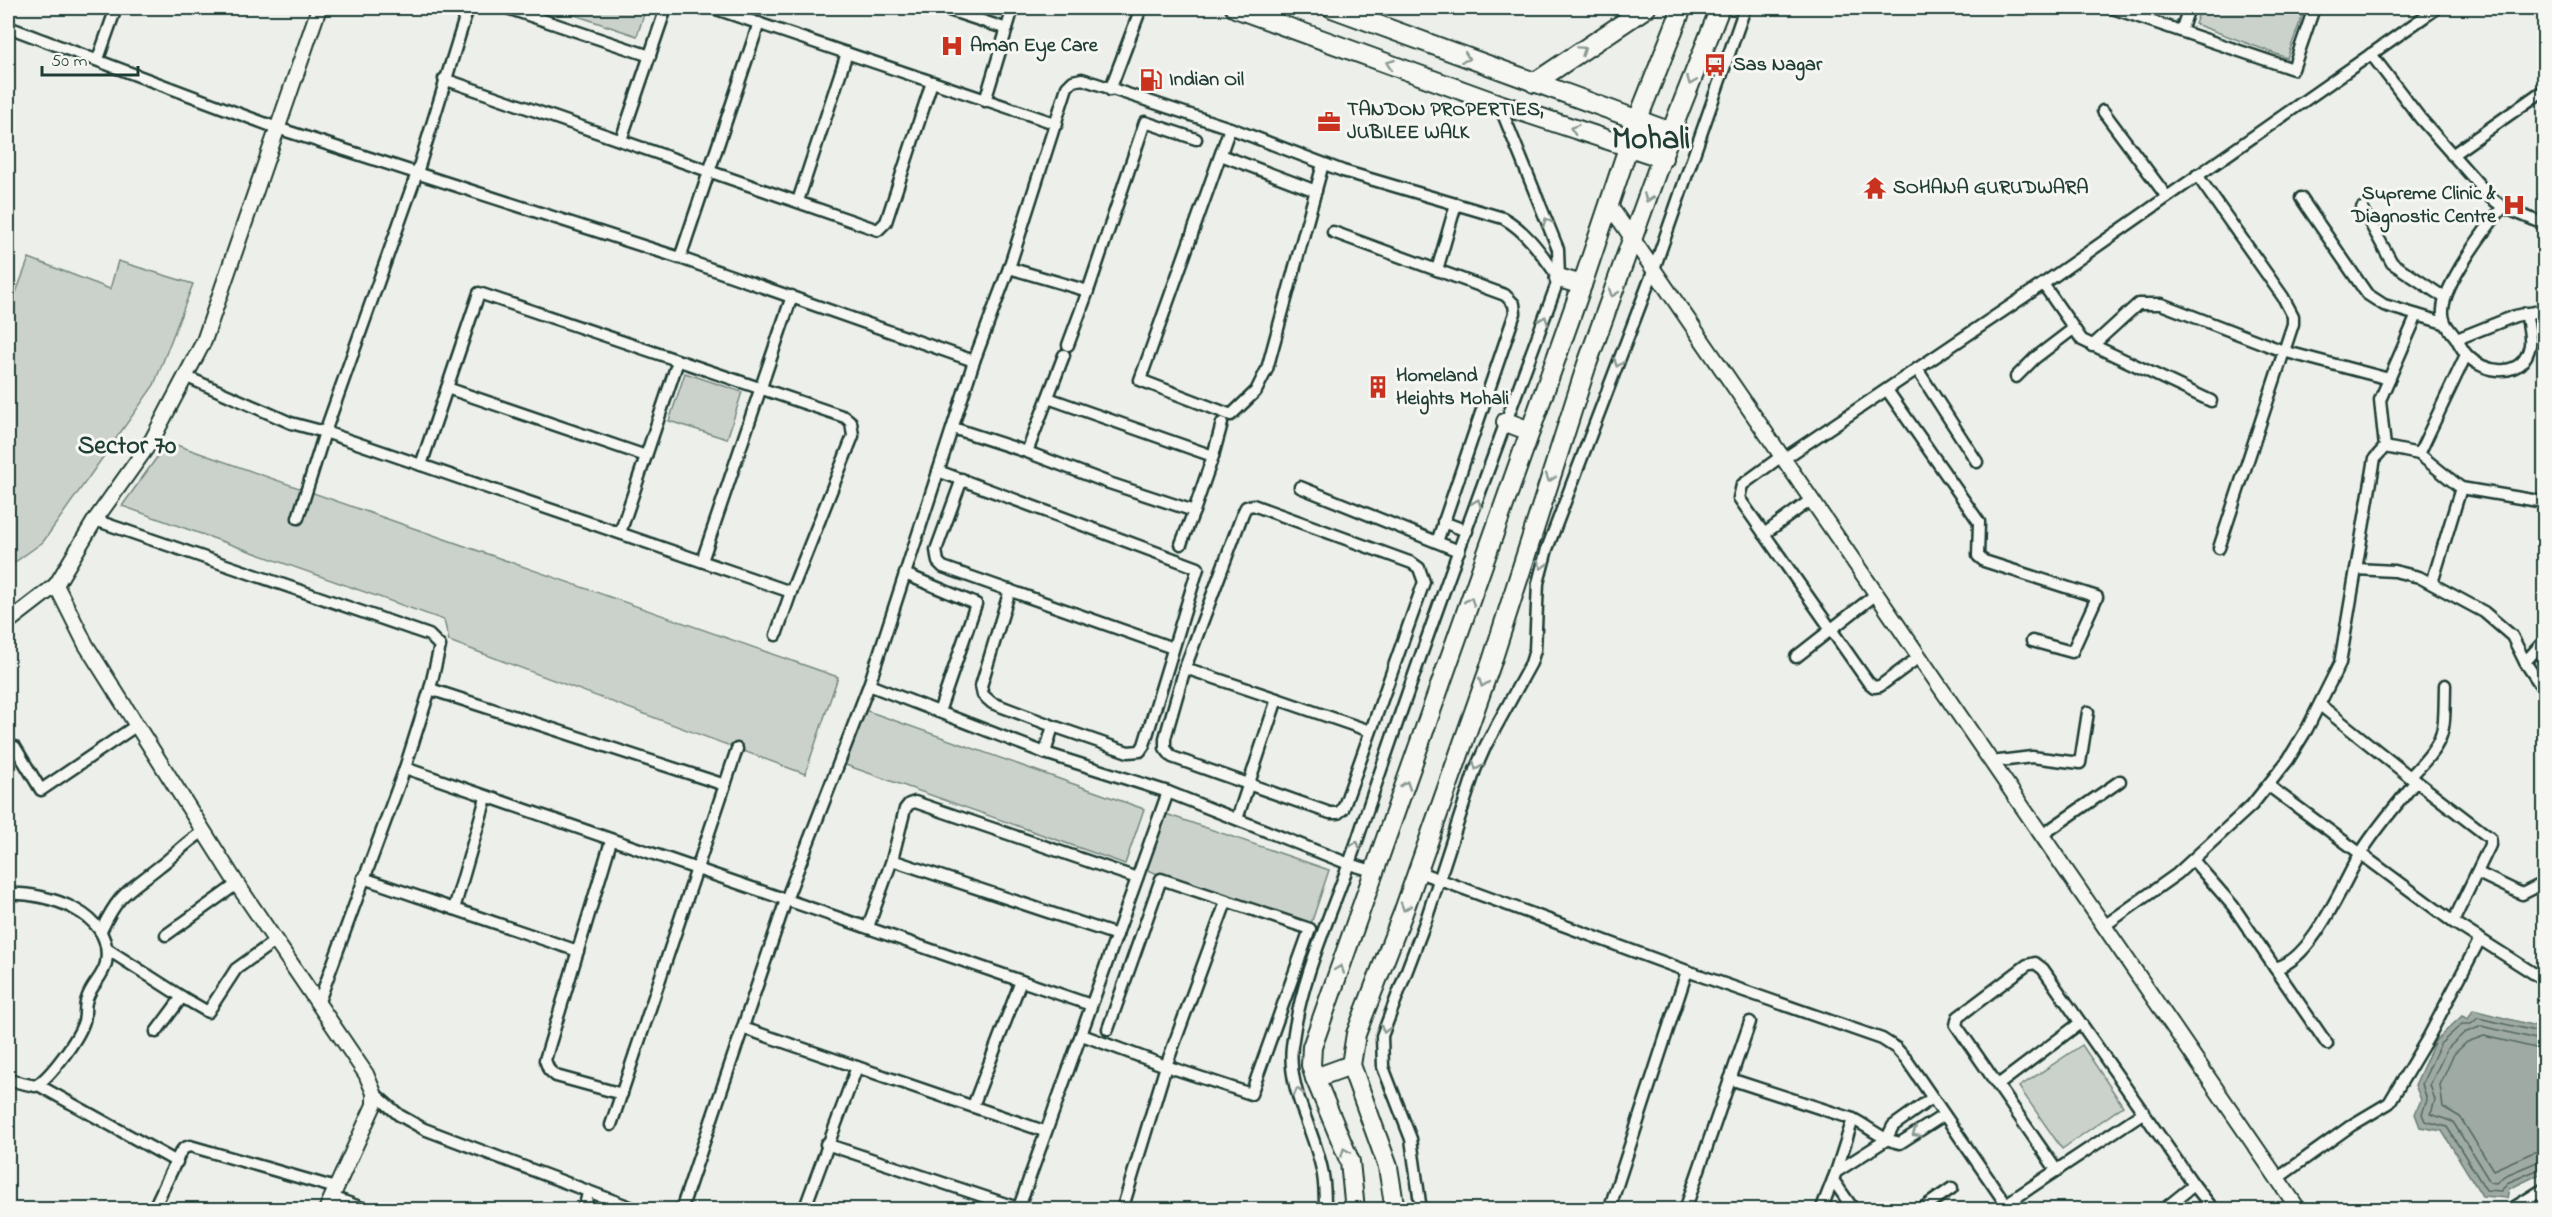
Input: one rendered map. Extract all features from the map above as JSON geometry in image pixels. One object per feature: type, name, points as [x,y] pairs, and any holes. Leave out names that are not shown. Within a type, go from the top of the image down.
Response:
[{"type":"main road","points":[[1235,8],[1499,104],[1663,158]]},
{"type":"main road","points":[[1332,8],[1671,132]]},
{"type":"main road","points":[[1534,83],[1646,8]]},
{"type":"main road","points":[[1355,1209],[1350,1162],[1315,1078],[1311,1065],[1312,1047],[1376,872],[1610,206],[1637,121],[1682,8]]},
{"type":"main road","points":[[1395,1209],[1388,1167],[1351,1065],[1356,1034],[1403,913],[1491,660],[1587,364],[1671,132],[1720,8]]},
{"type":"main road","points":[[1559,278],[1582,285]]},
{"type":"main road","points":[[1506,422],[1530,432]]},
{"type":"main road","points":[[1315,1078],[1351,1065]]},
{"type":"street","points":[[98,59],[116,8]]},
{"type":"street","points":[[8,622],[56,585],[95,520],[136,465],[187,377],[204,341],[319,8]]},
{"type":"street","points":[[298,518],[325,432],[417,173],[444,79],[468,8]]},
{"type":"street","points":[[507,8],[650,56]]},
{"type":"street","points":[[621,140],[666,8]]},
{"type":"street","points":[[713,8],[1057,124]]},
{"type":"street","points":[[943,8],[1007,29]]},
{"type":"street","points":[[985,101],[1013,8]]},
{"type":"street","points":[[1110,90],[1141,8]]},
{"type":"street","points":[[1421,1209],[1411,1139],[1383,1067],[1382,1045],[1389,1014],[1426,920],[1475,770],[1532,663],[1535,650],[1535,603],[1542,566],[1654,269],[1745,8]]},
{"type":"street","points":[[2112,8],[2293,69],[2314,8]]},
{"type":"street","points":[[2181,31],[2189,8]]},
{"type":"street","points":[[1919,657],[1880,686],[1874,687],[1739,498],[1742,485],[2043,284],[2432,9]]},
{"type":"street","points":[[680,258],[759,23]]},
{"type":"street","points":[[8,27],[277,128],[680,258],[974,361]]},
{"type":"street","points":[[798,201],[847,53]]},
{"type":"street","points":[[2371,54],[2481,188],[2503,207],[2544,224]]},
{"type":"street","points":[[444,79],[879,231],[883,228],[932,82]]},
{"type":"street","points":[[681,1209],[786,900],[869,685],[974,361],[1009,268],[1067,87],[1073,81],[1082,79],[1230,128],[1323,164],[1503,218],[1517,226],[1559,278]]},
{"type":"street","points":[[2452,155],[2544,90]]},
{"type":"street","points":[[1325,1209],[1323,1175],[1294,1078],[1292,1049],[1299,1010],[1311,964],[1559,278],[1558,249],[1499,104]]},
{"type":"street","points":[[2103,111],[2167,197]]},
{"type":"street","points":[[1027,452],[1088,291],[1145,122],[1196,139]]},
{"type":"street","points":[[1230,128],[1140,380],[1231,415],[1262,382],[1323,164]]},
{"type":"street","points":[[1222,150],[1317,187]]},
{"type":"street","points":[[2197,176],[2289,307],[2293,324],[2219,548]]},
{"type":"street","points":[[2301,198],[2367,294],[2377,302],[2444,323],[2466,355],[2499,372],[2517,367],[2528,351],[2530,342],[2526,313]]},
{"type":"street","points":[[1437,270],[1456,204]]},
{"type":"street","points":[[1610,206],[1784,457],[1875,595],[2299,1209]]},
{"type":"street","points":[[2444,323],[2445,298],[2475,243],[2503,207]]},
{"type":"street","points":[[2362,208],[2392,262],[2445,298]]},
{"type":"street","points":[[1333,232],[1505,295],[1514,304],[1515,313],[1437,542]]},
{"type":"street","points":[[1009,268],[1088,291]]},
{"type":"street","points":[[2043,284],[2082,340],[2211,400]]},
{"type":"street","points":[[421,465],[479,293],[845,417],[854,429],[776,634]]},
{"type":"street","points":[[702,561],[792,296]]},
{"type":"street","points":[[2092,346],[2139,304],[2148,302],[2161,304],[2283,351],[2389,379]]},
{"type":"street","points":[[2457,339],[2526,313],[2544,310]]},
{"type":"street","points":[[2104,926],[2160,888],[2252,805],[2288,760],[2320,705],[2340,663],[2375,458],[2385,447],[2380,400],[2416,315]]},
{"type":"street","points":[[2016,376],[2035,358],[2073,329]]},
{"type":"street","points":[[2419,454],[2466,355]]},
{"type":"street","points":[[620,533],[678,361]]},
{"type":"street","points":[[1917,369],[1977,462]]},
{"type":"street","points":[[187,377],[291,423],[325,432],[791,592]]},
{"type":"street","points":[[447,388],[646,456]]},
{"type":"street","points":[[1887,390],[1979,522],[1978,551],[1984,561],[2097,597],[2072,652],[2032,641]]},
{"type":"street","points":[[1048,398],[1213,456]]},
{"type":"street","points":[[1181,544],[1213,456],[1222,423]]},
{"type":"street","points":[[953,428],[1194,511]]},
{"type":"street","points":[[2385,447],[2419,454],[2461,488],[2544,502]]},
{"type":"street","points":[[938,471],[1198,568],[1144,745],[1140,751],[1128,752],[1053,726],[992,703],[982,694],[981,686],[1010,590]]},
{"type":"street","points":[[962,479],[936,550],[938,562],[943,567],[1173,648]]},
{"type":"street","points":[[1300,487],[1459,551]]},
{"type":"street","points":[[2432,583],[2461,488]]},
{"type":"street","points":[[1764,534],[1812,499]]},
{"type":"street","points":[[1253,505],[1412,563],[1423,575],[1424,582],[1370,731],[1343,808],[1338,813],[1330,813],[1172,757],[1165,748],[1165,738],[1185,668],[1246,507],[1253,505]]},
{"type":"street","points":[[95,520],[429,635],[440,646],[430,689],[405,768],[318,1004]]},
{"type":"street","points":[[1443,522],[1467,531]]},
{"type":"street","points":[[2356,569],[2394,571],[2432,583],[2501,625],[2518,645],[2524,662],[2544,690]]},
{"type":"street","points":[[905,574],[976,604],[939,712]]},
{"type":"street","points":[[56,585],[86,645],[237,884],[366,1074],[374,1093],[374,1105],[331,1198]]},
{"type":"street","points":[[1796,657],[1875,595]]},
{"type":"street","points":[[2524,662],[2544,640]]},
{"type":"street","points":[[1185,668],[1370,731]]},
{"type":"street","points":[[869,685],[1045,753],[1168,792],[1349,864],[1376,872]]},
{"type":"street","points":[[2275,968],[2286,966],[2301,952],[2334,902],[2360,854],[2441,739],[2444,730],[2445,685]]},
{"type":"street","points":[[430,689],[725,785]]},
{"type":"street","points":[[1237,819],[1251,784],[1277,699]]},
{"type":"street","points":[[2320,705],[2490,838],[2490,845],[2478,873],[2453,922]]},
{"type":"street","points":[[1991,762],[2032,757],[2080,763],[2088,712]]},
{"type":"street","points":[[8,752],[15,747],[41,790],[137,725]]},
{"type":"street","points":[[1045,753],[1053,726]]},
{"type":"street","points":[[610,1125],[737,749]]},
{"type":"street","points":[[405,768],[486,798],[1091,1005]]},
{"type":"street","points":[[2042,835],[2120,780]]},
{"type":"street","points":[[2269,786],[2453,922],[2544,980]]},
{"type":"street","points":[[826,1144],[1018,1209],[1044,1131],[1082,1035],[1168,792]]},
{"type":"street","points":[[454,909],[486,798]]},
{"type":"street","points":[[868,927],[892,860],[905,809],[909,804],[915,802],[1137,878]]},
{"type":"street","points":[[101,931],[122,895],[162,865],[183,844],[204,831]]},
{"type":"street","points":[[611,841],[545,1060],[549,1070],[556,1076],[622,1094]]},
{"type":"street","points":[[892,860],[1117,935]]},
{"type":"street","points":[[2193,860],[2233,906],[2327,1044]]},
{"type":"street","points":[[1416,871],[1688,971],[1882,1039],[1896,1048],[1906,1059],[2008,1207],[2144,1112]]},
{"type":"street","points":[[2478,873],[2522,894],[2538,886],[2544,886]]},
{"type":"street","points":[[363,878],[578,951]]},
{"type":"street","points":[[1082,1035],[1251,1094],[1310,929],[1226,903],[1161,879],[1108,1029]]},
{"type":"street","points":[[166,935],[237,884]]},
{"type":"street","points":[[8,894],[41,896],[82,914],[101,931],[107,948],[102,974],[86,999],[83,1024],[61,1058],[38,1085]]},
{"type":"street","points":[[1122,1209],[1166,1066],[1226,903]]},
{"type":"street","points":[[2278,1178],[2352,1125],[2389,1103],[2429,1036],[2480,939]]},
{"type":"street","points":[[107,948],[208,1012],[230,975],[275,941]]},
{"type":"street","points":[[2057,1171],[1956,1024],[1958,1017],[2027,965],[2035,963],[2043,969],[2194,1185],[2214,1209]]},
{"type":"street","points":[[1609,1209],[1688,971]]},
{"type":"street","points":[[973,1107],[1021,981]]},
{"type":"street","points":[[156,1032],[182,997]]},
{"type":"street","points":[[1685,1209],[1749,1022]]},
{"type":"street","points":[[1998,1085],[2080,1023]]},
{"type":"street","points":[[743,1028],[1044,1131]]},
{"type":"street","points":[[804,1209],[826,1144],[857,1067]]},
{"type":"street","points":[[1730,1079],[1853,1119],[1869,1127],[1886,1140],[1900,1143],[1944,1115]]},
{"type":"street","points":[[8,1080],[25,1086],[38,1085],[177,1162]]},
{"type":"street","points":[[374,1093],[399,1115],[417,1126],[588,1193],[638,1209]]},
{"type":"street","points":[[1834,1176],[1886,1140],[1893,1126],[1932,1098]]},
{"type":"street","points":[[1821,1209],[1853,1119]]},
{"type":"street","points":[[153,1209],[184,1148],[190,1146],[351,1207],[368,1209]]},
{"type":"street","points":[[1834,1176],[1854,1209]]},
{"type":"street","points":[[2163,1209],[2194,1185]]},
{"type":"street","points":[[1920,1209],[1952,1188]]},
{"type":"street","points":[[2510,1209],[2544,1189]]},
{"type":"street","points":[[584,1209],[588,1193]]},
{"type":"shaded area","points":[[554,8],[646,8],[637,36]]},
{"type":"shaded area","points":[[2201,8],[2305,8],[2287,58],[2195,24]]},
{"type":"shaded area","points":[[29,258],[110,289],[118,261],[193,284],[154,385],[43,542],[8,567],[8,314]]},
{"type":"shaded area","points":[[685,373],[742,392],[727,439],[669,421]]},
{"type":"shaded area","points":[[168,442],[838,677],[805,774],[449,641],[444,620],[122,506]]},
{"type":"shaded area","points":[[859,708],[1144,809],[1125,864],[840,763]]},
{"type":"shaded area","points":[[1163,813],[1329,870],[1310,927],[1144,869]]},
{"type":"shaded area","points":[[2082,1045],[2123,1106],[2062,1149],[2019,1087]]},
{"type":"water","points":[[2473,1010],[2544,1028],[2544,1172],[2509,1189],[2507,1198],[2482,1196],[2442,1131],[2420,1127],[2415,1114],[2421,1100],[2415,1085],[2435,1041],[2462,1016],[2468,1019]]},
{"type":"place","name":"Aman Eye Care","points":[[952,46]]},
{"type":"place","name":"Sas Nagar","points":[[1715,65]]},
{"type":"place","name":"Indian Oil","points":[[1151,80]]},
{"type":"place","name":"TANDON PROPERTIES, JUBILEE WALK","points":[[1329,122]]},
{"type":"place","name":"SOHANA GURUDWARA","points":[[1875,188]]},
{"type":"place","name":"Supreme Clinic & Diagnostic Centre","points":[[2514,205]]},
{"type":"place","name":"Homeland Heights Mohali","points":[[1378,387]]},
{"type":"district","name":"Mohali","points":[[1651,140]]},
{"type":"district","name":"Sector 70","points":[[127,447]]}]
